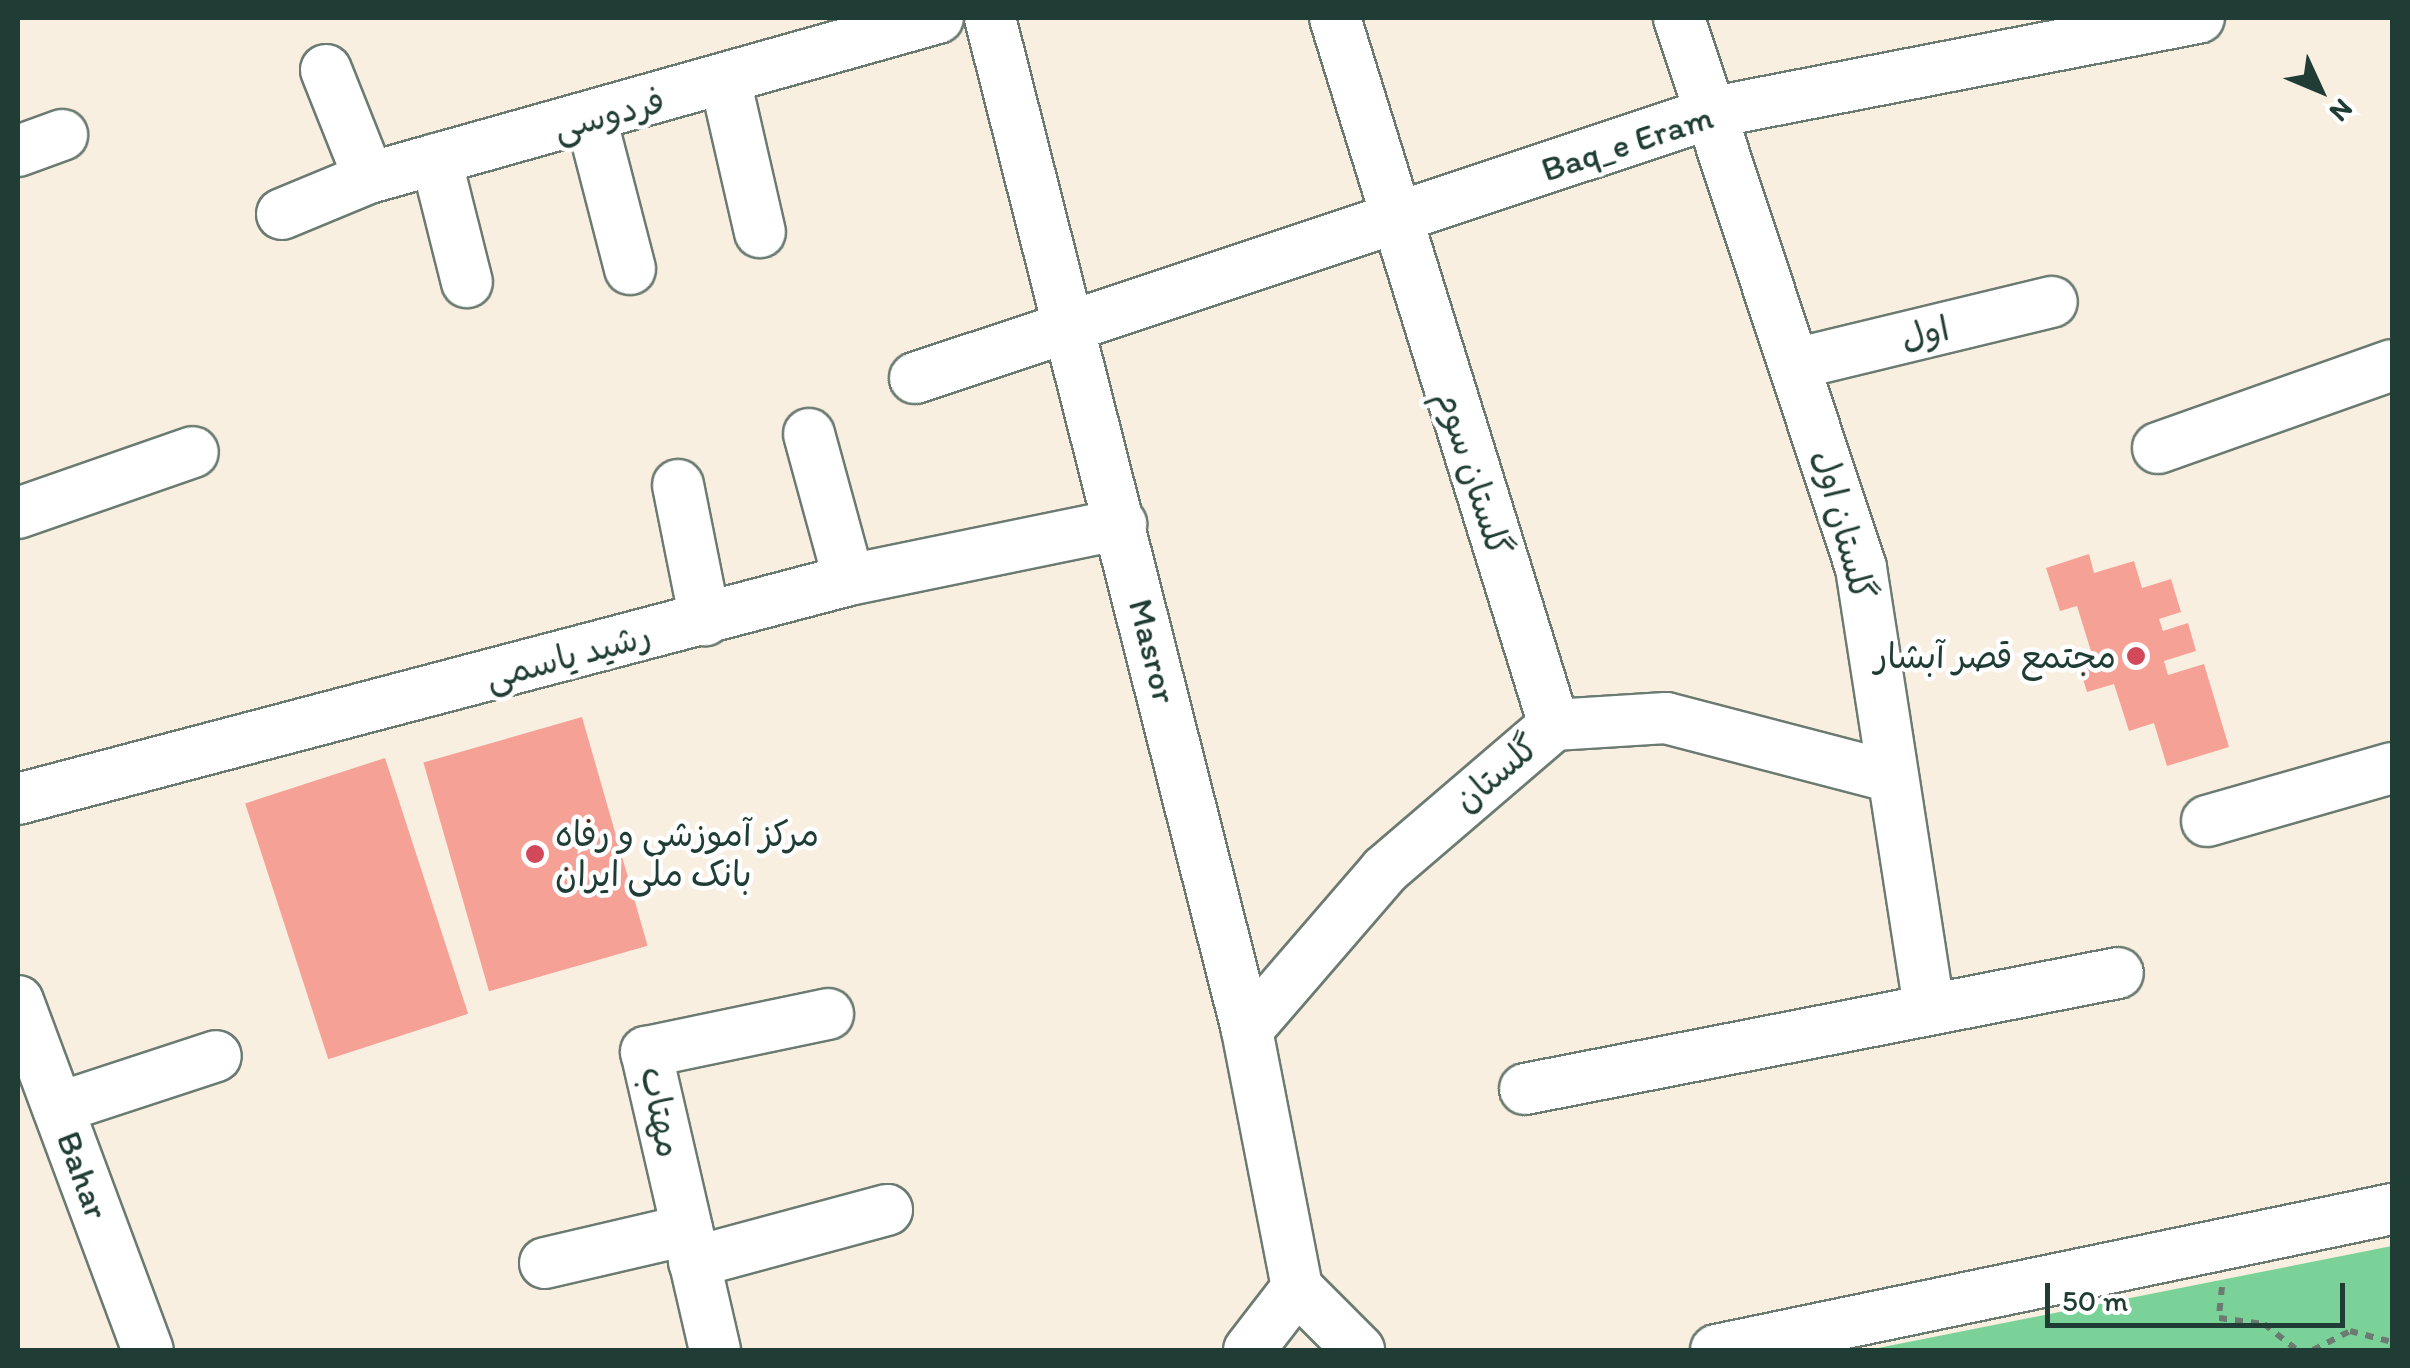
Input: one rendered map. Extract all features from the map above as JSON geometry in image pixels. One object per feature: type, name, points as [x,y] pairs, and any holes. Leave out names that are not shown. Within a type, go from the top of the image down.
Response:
[{"type":"street","name":"فردوسی","points":[[282,214],[368,178],[726,84],[938,18]]},
{"type":"street","name":"Masror","points":[[990,18],[1247,1030],[1297,1288]]},
{"type":"street","name":"گلستان سوم","points":[[1335,18],[1394,222],[1554,724]]},
{"type":"street","name":"گلستان اول","points":[[1679,18],[1799,363],[1861,568],[1890,776],[1929,1009]]},
{"type":"street","name":"Baq_e Eram","points":[[916,378],[1072,332],[1714,112],[2199,18]]},
{"type":"street","points":[[326,70],[368,178]]},
{"type":"street","points":[[726,84],[760,232]]},
{"type":"street","points":[[591,118],[630,269]]},
{"type":"street","points":[[436,159],[467,282]]},
{"type":"street","name":"اول","points":[[1799,363],[2052,302]]},
{"type":"street","points":[[2158,448],[2392,365]]},
{"type":"street","points":[[809,434],[849,580]]},
{"type":"street","points":[[18,513],[193,452]]},
{"type":"street","points":[[678,485],[706,620]]},
{"type":"street","name":"رشید یاسمی","points":[[18,799],[849,580],[1121,524]]},
{"type":"street","name":"گلستان","points":[[1247,1030],[1385,870],[1554,724],[1666,718],[1890,776]]},
{"type":"street","points":[[2207,821],[2392,768]]},
{"type":"street","points":[[1525,1088],[2118,973]]},
{"type":"street","name":"Bahar","points":[[18,1001],[148,1350]]},
{"type":"street","name":"مهتاب","points":[[714,1350],[646,1052],[828,1014]]},
{"type":"street","points":[[58,1108],[216,1056]]},
{"type":"street","points":[[1716,1350],[1841,1338],[2227,1243],[2392,1208]]},
{"type":"street","points":[[545,1263],[691,1246],[887,1210]]},
{"type":"street","points":[[1249,1350],[1297,1288],[1359,1350]]},
{"type":"path","points":[[2227,1243],[2219,1318],[2264,1324],[2297,1350]]},
{"type":"path","points":[[2313,1350],[2350,1331],[2392,1342]]},
{"type":"green space","points":[[2392,1246],[2392,1350],[1872,1350],[1873,1349]]},
{"type":"building","name":"مجتمع قصر آبشار","points":[[2089,554],[2094,573],[2134,561],[2142,588],[2171,579],[2181,612],[2159,619],[2163,631],[2188,623],[2196,651],[2164,661],[2168,675],[2204,664],[2229,747],[2167,766],[2154,723],[2129,731],[2114,684],[2087,692],[2080,669],[2095,664],[2077,606],[2060,611],[2046,568]]},
{"type":"building","name":"مرکز آموزشی و رفاه بانک ملی ایران","points":[[582,717],[648,946],[489,991],[423,762]]},
{"type":"building","points":[[385,758],[468,1014],[328,1059],[245,803]]},
{"type":"place","name":"مجتمع قصر آبشار","points":[[2136,656]]},
{"type":"place","name":"مرکز آموزشی و رفاه بانک ملی ایران","points":[[535,854]]}]
